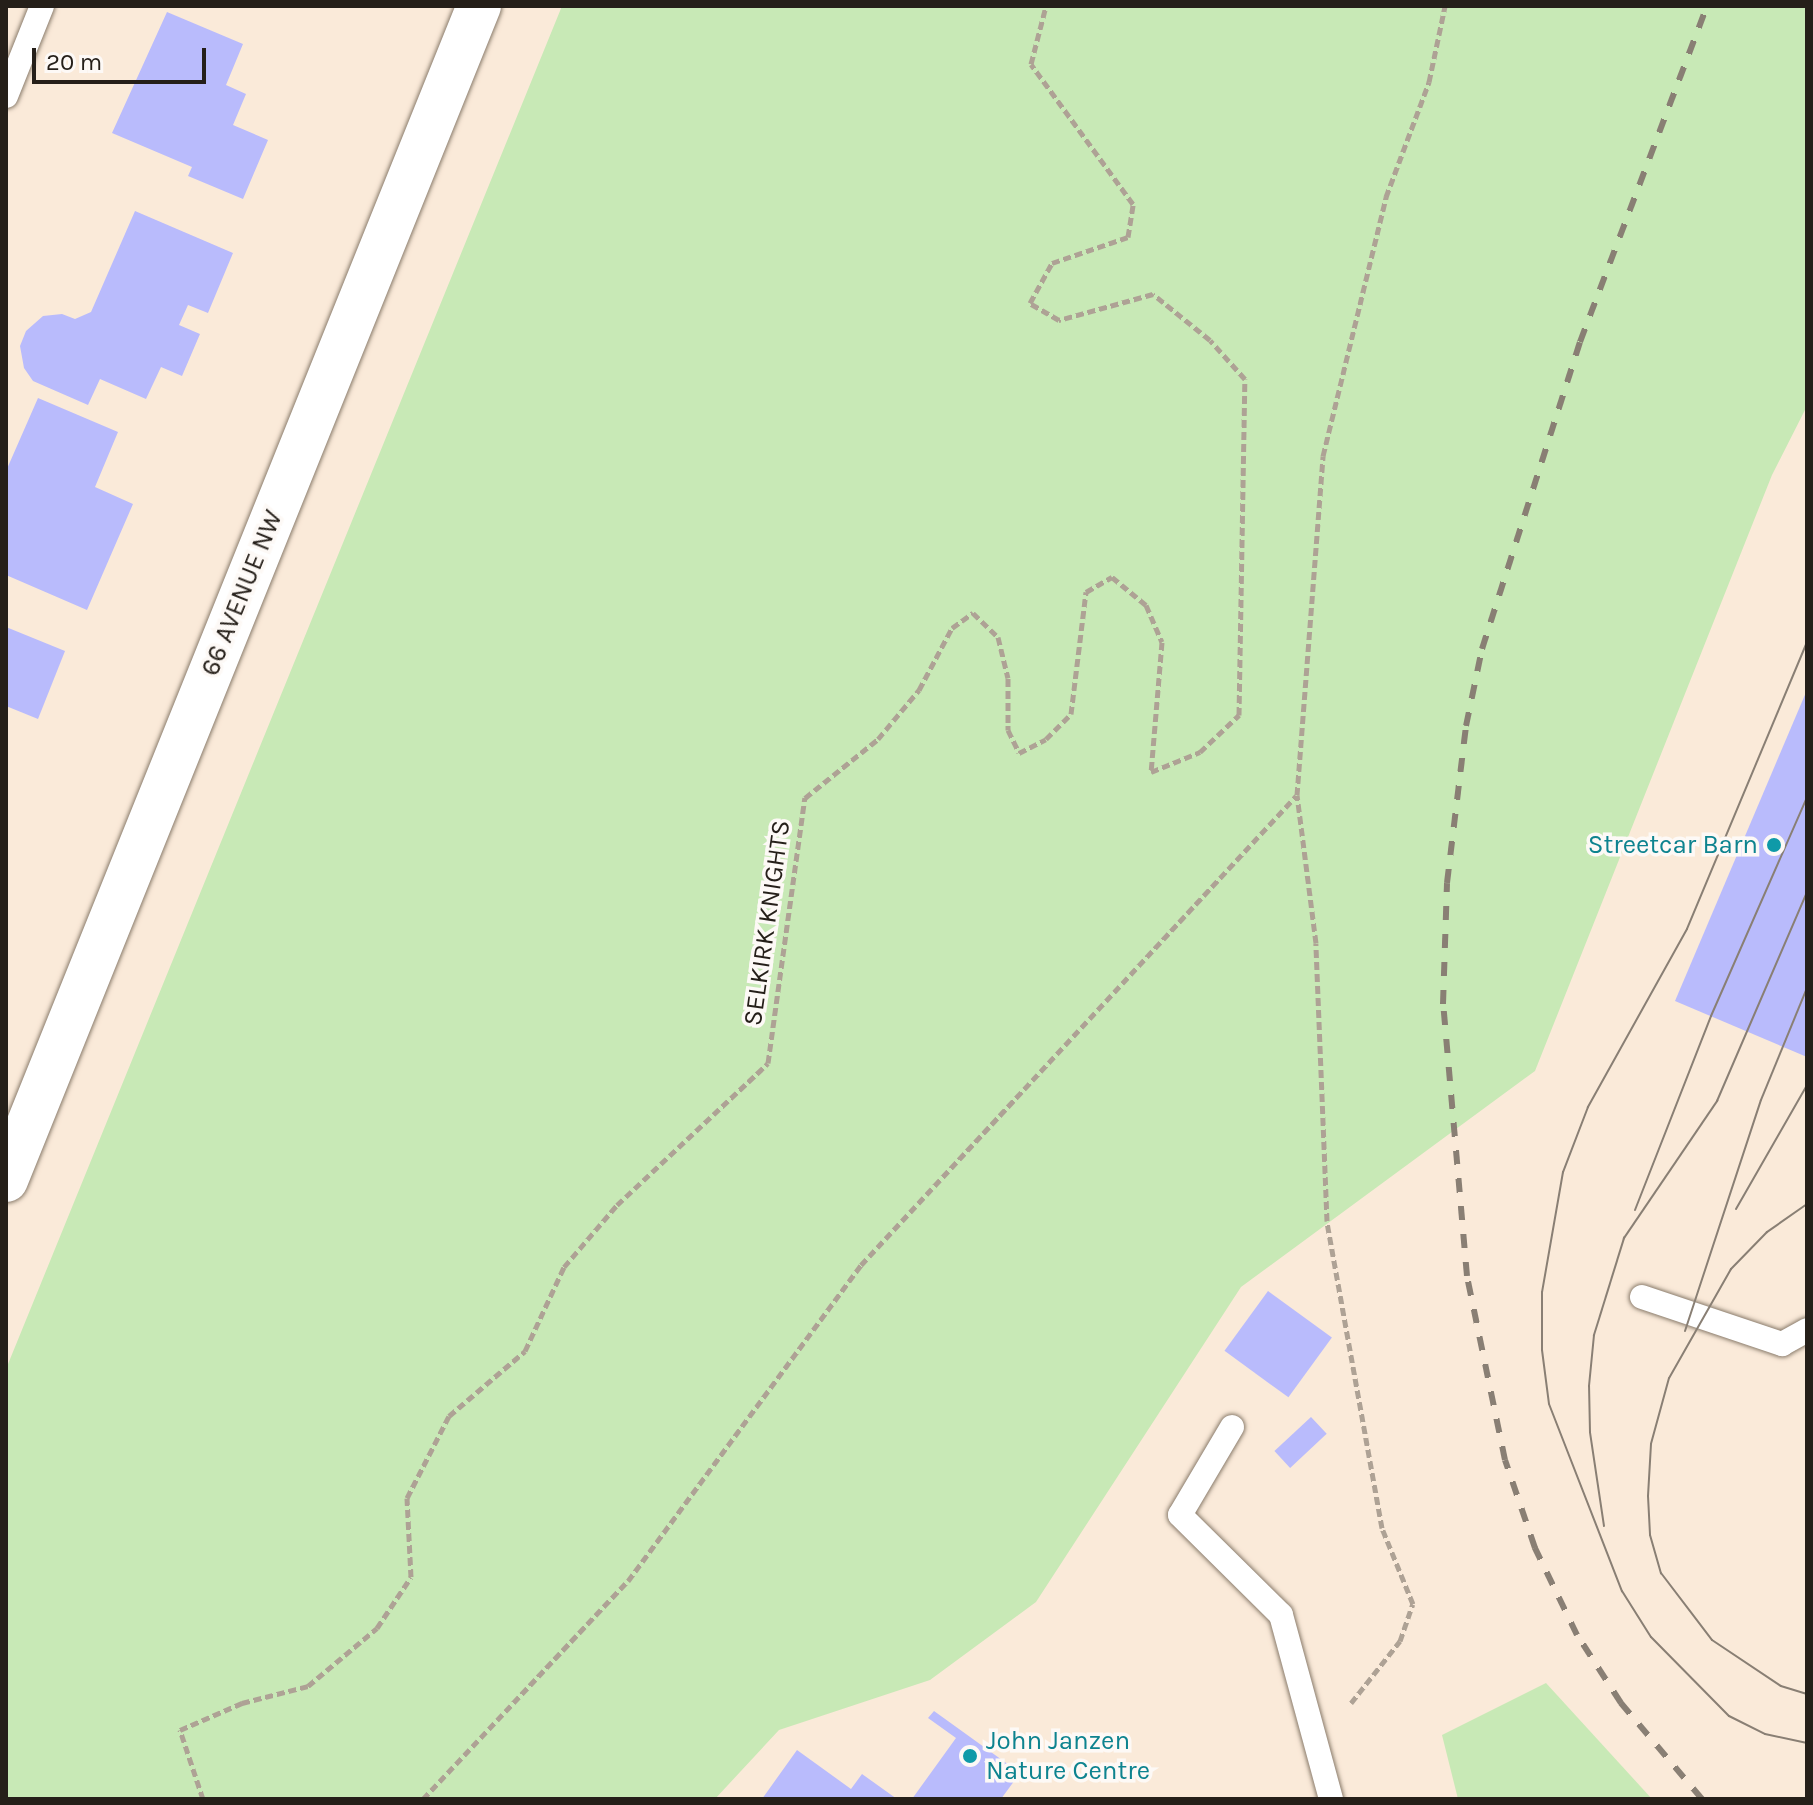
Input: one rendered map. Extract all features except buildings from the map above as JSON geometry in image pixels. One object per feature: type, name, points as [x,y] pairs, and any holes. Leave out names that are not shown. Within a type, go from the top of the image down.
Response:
[{"type":"street","name":"66 AVENUE NW","points":[[6,1180],[479,6]]},
{"type":"lane","points":[[6,96],[42,6]]},
{"type":"lane","points":[[1642,1297],[1782,1344],[1807,1330]]},
{"type":"lane","points":[[1232,1427],[1180,1515],[1281,1615],[1319,1742],[1331,1799]]},
{"type":"path","name":"SELKIRK KNIGHTS","points":[[203,1799],[180,1730],[242,1703],[308,1686],[377,1628],[411,1577],[407,1498],[449,1416],[525,1351],[564,1267],[617,1205],[768,1063],[805,798],[878,739],[919,690],[952,628],[973,613],[998,637],[1008,678],[1008,730],[1019,753],[1046,739],[1071,714],[1086,592],[1112,577],[1146,605],[1162,642],[1151,772],[1200,752],[1239,715],[1245,379],[1210,340],[1153,294],[1059,320],[1030,303],[1052,263],[1128,237],[1133,204],[1031,64],[1046,6]]},
{"type":"path","points":[[1319,1742],[1400,1641],[1413,1604],[1382,1528],[1327,1221],[1316,943],[1297,795],[1323,456],[1386,197],[1429,82],[1445,6]]},
{"type":"path","points":[[423,1799],[628,1581],[861,1265],[1297,795]]},
{"type":"green space","points":[[562,6],[1807,6],[1807,406],[1772,475],[1535,1071],[1241,1287],[1036,1602],[930,1680],[779,1730],[715,1799],[6,1799],[6,1369]]},
{"type":"green space","points":[[1546,1683],[1652,1799],[1458,1799],[1442,1735]]},
{"type":"tram line","points":[[1807,642],[1687,929],[1588,1107],[1563,1172],[1542,1292],[1542,1350],[1549,1404],[1622,1591],[1651,1637],[1729,1716],[1765,1734],[1807,1743]]},
{"type":"tram line","points":[[1635,1210],[1711,1016],[1807,797]]},
{"type":"tram line","points":[[1604,1526],[1590,1432],[1589,1386],[1594,1335],[1624,1238],[1717,1101],[1807,892]]},
{"type":"tram line","points":[[1685,1331],[1761,1100],[1807,988]]},
{"type":"tram line","points":[[1736,1209],[1807,1085]]},
{"type":"tram line","points":[[1807,1204],[1767,1232],[1731,1269],[1669,1378],[1651,1444],[1648,1496],[1650,1535],[1661,1573],[1712,1640],[1781,1686],[1807,1694]]},
{"type":"railway","points":[[1702,1799],[1621,1703],[1577,1635],[1535,1548],[1505,1460],[1467,1276],[1443,1004],[1447,883],[1466,726],[1482,649],[1580,342],[1707,6]]},
{"type":"place","name":"Streetcar Barn","points":[[1774,845]]},
{"type":"place","name":"John Janzen Nature Centre","points":[[970,1756]]}]
